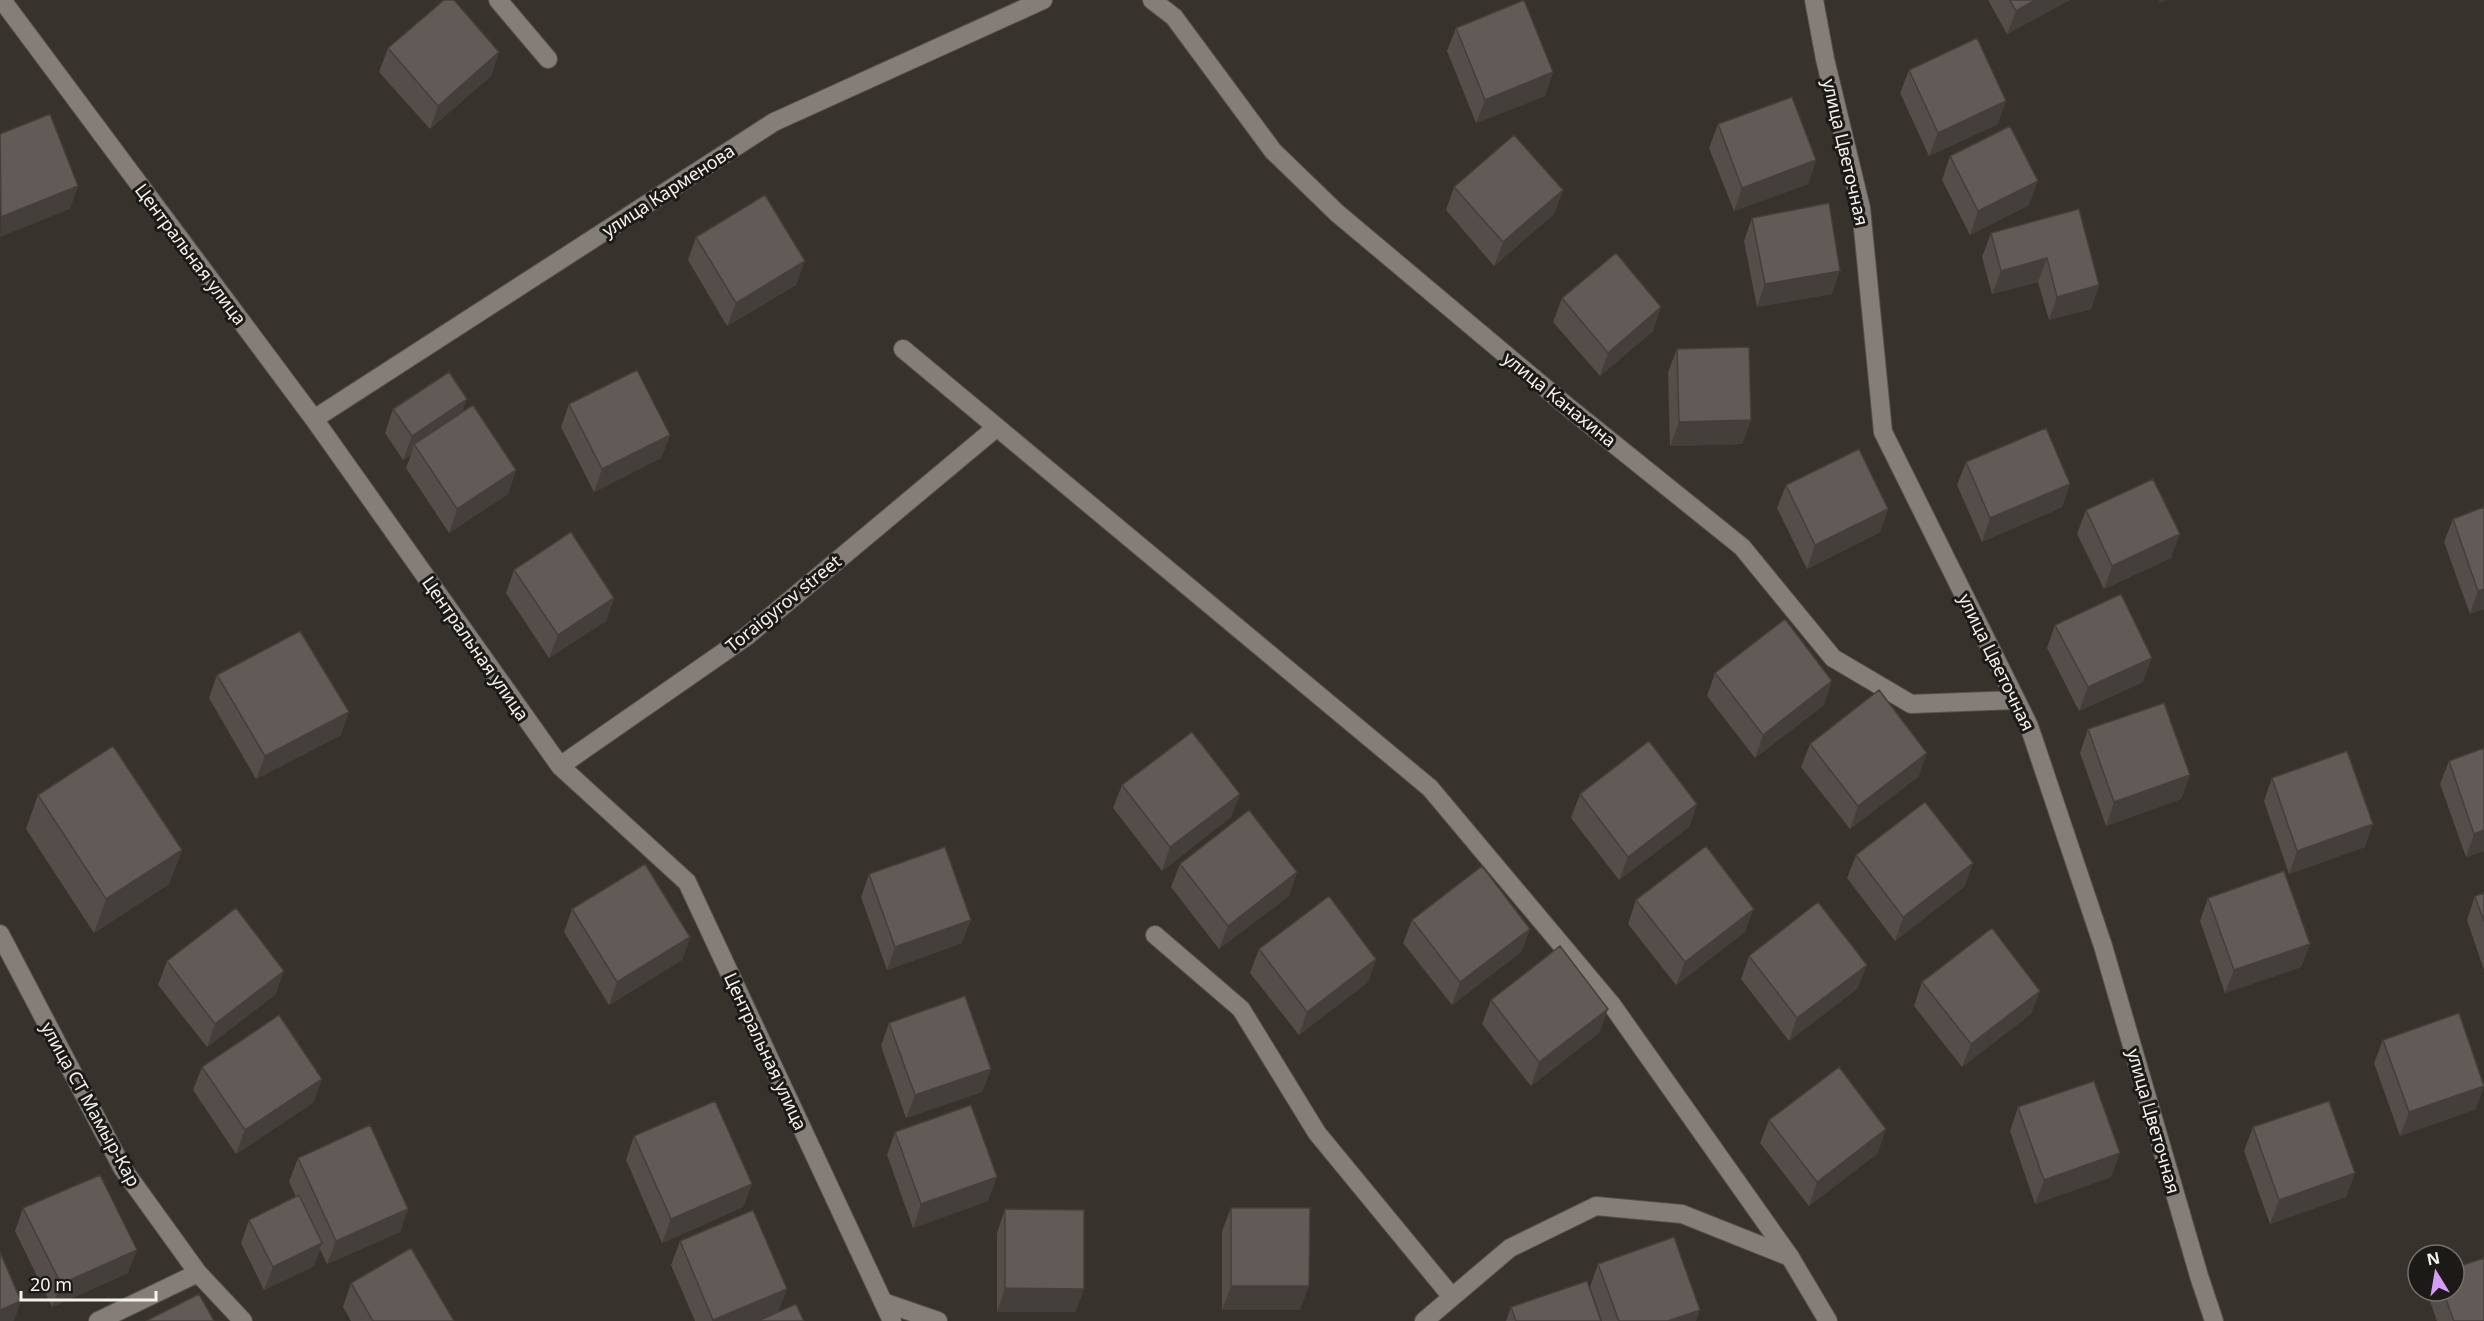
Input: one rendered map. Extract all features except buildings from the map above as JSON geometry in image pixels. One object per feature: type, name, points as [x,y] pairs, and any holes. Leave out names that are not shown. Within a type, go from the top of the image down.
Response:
[{"type":"street","name":"Центральная улица","points":[[2,0],[314,419],[560,766],[687,882],[892,1321]]},
{"type":"street","points":[[498,0],[548,59]]},
{"type":"street","name":"улица Карменова","points":[[314,419],[774,122],[1043,0]]},
{"type":"street","name":"улица Канахина","points":[[1152,0],[1174,17],[1273,151],[1336,213],[1568,407],[1742,547],[1833,658],[1911,704],[2016,700]]},
{"type":"street","name":"улица Цветочная","points":[[1814,0],[1825,59],[1861,207],[1883,432],[2029,726],[2103,946],[2214,1321]]},
{"type":"street","points":[[903,349],[1430,788],[1612,1005],[1790,1257],[1828,1321]]},
{"type":"street","name":"Toraigyrov street","points":[[560,766],[747,636],[997,427]]},
{"type":"street","name":"улица СТ Мамыр-Кар","points":[[0,934],[123,1169],[198,1273],[243,1321]]},
{"type":"street","points":[[1155,935],[1241,1009],[1317,1133],[1452,1297]]},
{"type":"street","points":[[1424,1321],[1510,1248],[1596,1206],[1682,1214],[1790,1257]]},
{"type":"street","points":[[98,1321],[198,1273]]},
{"type":"street","points":[[883,1302],[938,1321]]}]
